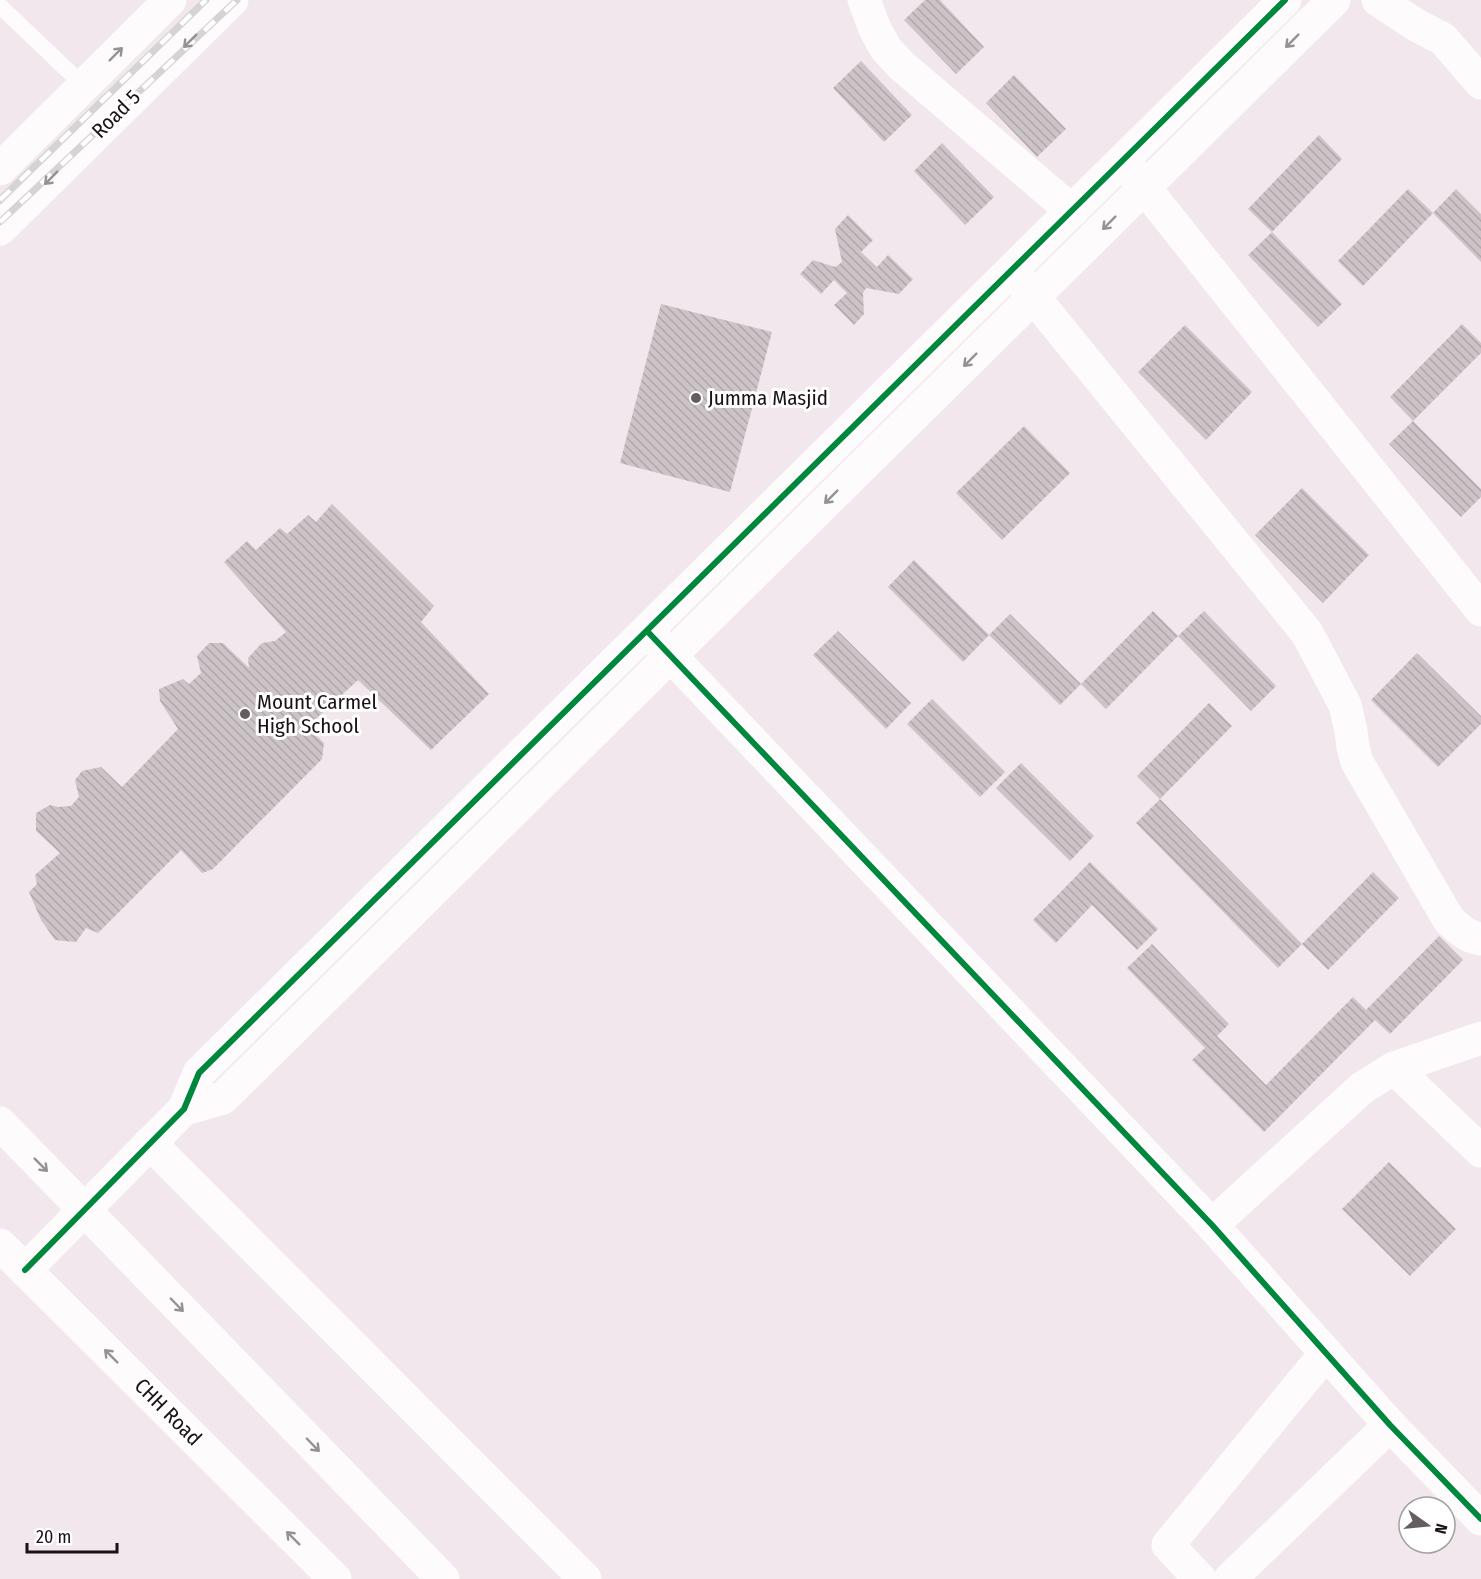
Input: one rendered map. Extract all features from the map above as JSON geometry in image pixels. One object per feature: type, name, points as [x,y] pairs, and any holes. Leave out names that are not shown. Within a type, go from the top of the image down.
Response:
[{"type":"street","name":"Road 5","points":[[0,169],[170,0]]},
{"type":"street","name":"Road 5","points":[[0,228],[232,0]]},
{"type":"street","points":[[864,0],[875,29],[886,49],[902,66],[1072,211]]},
{"type":"street","points":[[25,1270],[184,1109],[199,1073],[1286,0]]},
{"type":"street","points":[[1378,0],[1416,25],[1443,39],[1481,83]]},
{"type":"street","points":[[184,1109],[223,1098],[1145,187],[1318,5]]},
{"type":"street","points":[[1123,161],[1481,610]]},
{"type":"street","points":[[1012,270],[1307,633],[1345,705],[1352,731],[1356,762],[1449,920],[1463,933],[1481,939]]},
{"type":"street","points":[[647,631],[1212,1225],[1390,1425],[1481,1519]]},
{"type":"street","points":[[1212,1225],[1362,1088],[1394,1068],[1481,1038]]},
{"type":"street","points":[[1394,1068],[1481,1151]]},
{"type":"street","points":[[0,1123],[443,1579]]},
{"type":"street","points":[[150,1143],[585,1579]]},
{"type":"street","name":"CHH Road","points":[[0,1245],[335,1579]]},
{"type":"street","points":[[1200,1579],[1168,1545],[1326,1353]]},
{"type":"street","points":[[1230,1579],[1390,1425]]},
{"type":"lane","points":[[0,6],[84,86]]},
{"type":"building","points":[[925,0],[940,0],[984,47],[956,74],[904,20]]},
{"type":"building","points":[[861,61],[912,115],[884,142],[833,88]]},
{"type":"building","points":[[1014,75],[1066,129],[1037,157],[986,103]]},
{"type":"building","points":[[1319,135],[1342,159],[1272,232],[1248,209]]},
{"type":"building","points":[[942,143],[994,197],[965,225],[914,171]]},
{"type":"building","points":[[1408,189],[1433,213],[1363,286],[1338,261]]},
{"type":"building","points":[[1456,189],[1481,214],[1481,262],[1433,213]]},
{"type":"building","points":[[848,215],[873,240],[861,252],[877,267],[888,255],[913,279],[899,294],[866,288],[863,293],[864,314],[854,325],[834,305],[847,293],[834,280],[821,294],[800,274],[813,260],[835,267],[842,262],[835,229]]},
{"type":"building","points":[[1272,232],[1342,304],[1318,327],[1248,255]]},
{"type":"building","name":"Jumma Masjid","points":[[661,304],[772,332],[730,492],[620,463]]},
{"type":"building","points":[[1462,324],[1481,343],[1481,353],[1413,421],[1390,397]]},
{"type":"building","points":[[1185,325],[1252,392],[1206,440],[1138,372]]},
{"type":"building","points":[[1413,421],[1481,489],[1481,497],[1461,517],[1389,444]]},
{"type":"building","points":[[1024,426],[1070,473],[1002,540],[956,493]]},
{"type":"building","points":[[1302,488],[1369,555],[1323,603],[1255,535]]},
{"type":"building","name":"Mount Carmel High School","points":[[332,504],[434,606],[421,622],[489,694],[431,750],[358,680],[307,727],[324,743],[322,759],[213,869],[202,873],[181,850],[98,933],[86,928],[76,942],[55,940],[41,920],[29,892],[37,884],[35,875],[60,853],[36,831],[36,813],[50,805],[71,806],[79,797],[75,780],[82,771],[101,767],[122,787],[178,729],[160,701],[159,689],[183,679],[189,684],[201,673],[197,656],[209,643],[223,643],[249,668],[248,658],[262,643],[275,641],[286,632],[224,562],[247,541],[256,550],[280,528],[287,534],[308,515],[316,522]]},
{"type":"building","points":[[914,560],[989,635],[963,662],[888,587]]},
{"type":"building","points":[[1153,611],[1178,636],[1106,709],[1081,684]]},
{"type":"building","points":[[1204,611],[1276,686],[1251,711],[1178,636]]},
{"type":"building","points":[[1010,614],[1081,684],[1060,705],[989,635]]},
{"type":"building","points":[[838,631],[911,703],[886,729],[813,655]]},
{"type":"building","points":[[1417,653],[1481,716],[1481,724],[1438,767],[1371,700]]},
{"type":"building","points":[[932,699],[1005,772],[980,797],[907,724]]},
{"type":"building","points":[[1209,703],[1232,726],[1160,799],[1137,776]]},
{"type":"building","points":[[1021,763],[1094,836],[1070,861],[996,788]]},
{"type":"building","points":[[1160,799],[1302,944],[1278,968],[1136,823]]},
{"type":"building","points":[[1090,862],[1158,929],[1137,950],[1092,905],[1056,943],[1033,920]]},
{"type":"building","points":[[1373,872],[1399,898],[1328,970],[1302,944]]},
{"type":"building","points":[[1439,936],[1463,960],[1390,1034],[1375,1020],[1264,1132],[1192,1060],[1205,1048],[1127,968],[1152,944],[1229,1024],[1217,1036],[1266,1085],[1353,997],[1366,1010]]},
{"type":"building","points":[[1389,1162],[1456,1229],[1410,1276],[1342,1209]]},
{"type":"railway","points":[[0,200],[206,0]]},
{"type":"railway","points":[[0,222],[237,0]]},
{"type":"cycle path","points":[[25,1270],[184,1109],[199,1073],[1285,0]]},
{"type":"cycle path","points":[[647,631],[1212,1225],[1390,1425],[1481,1519]]},
{"type":"place","name":"Jumma Masjid","points":[[696,398]]},
{"type":"place","name":"Mount Carmel High School","points":[[245,714]]}]
